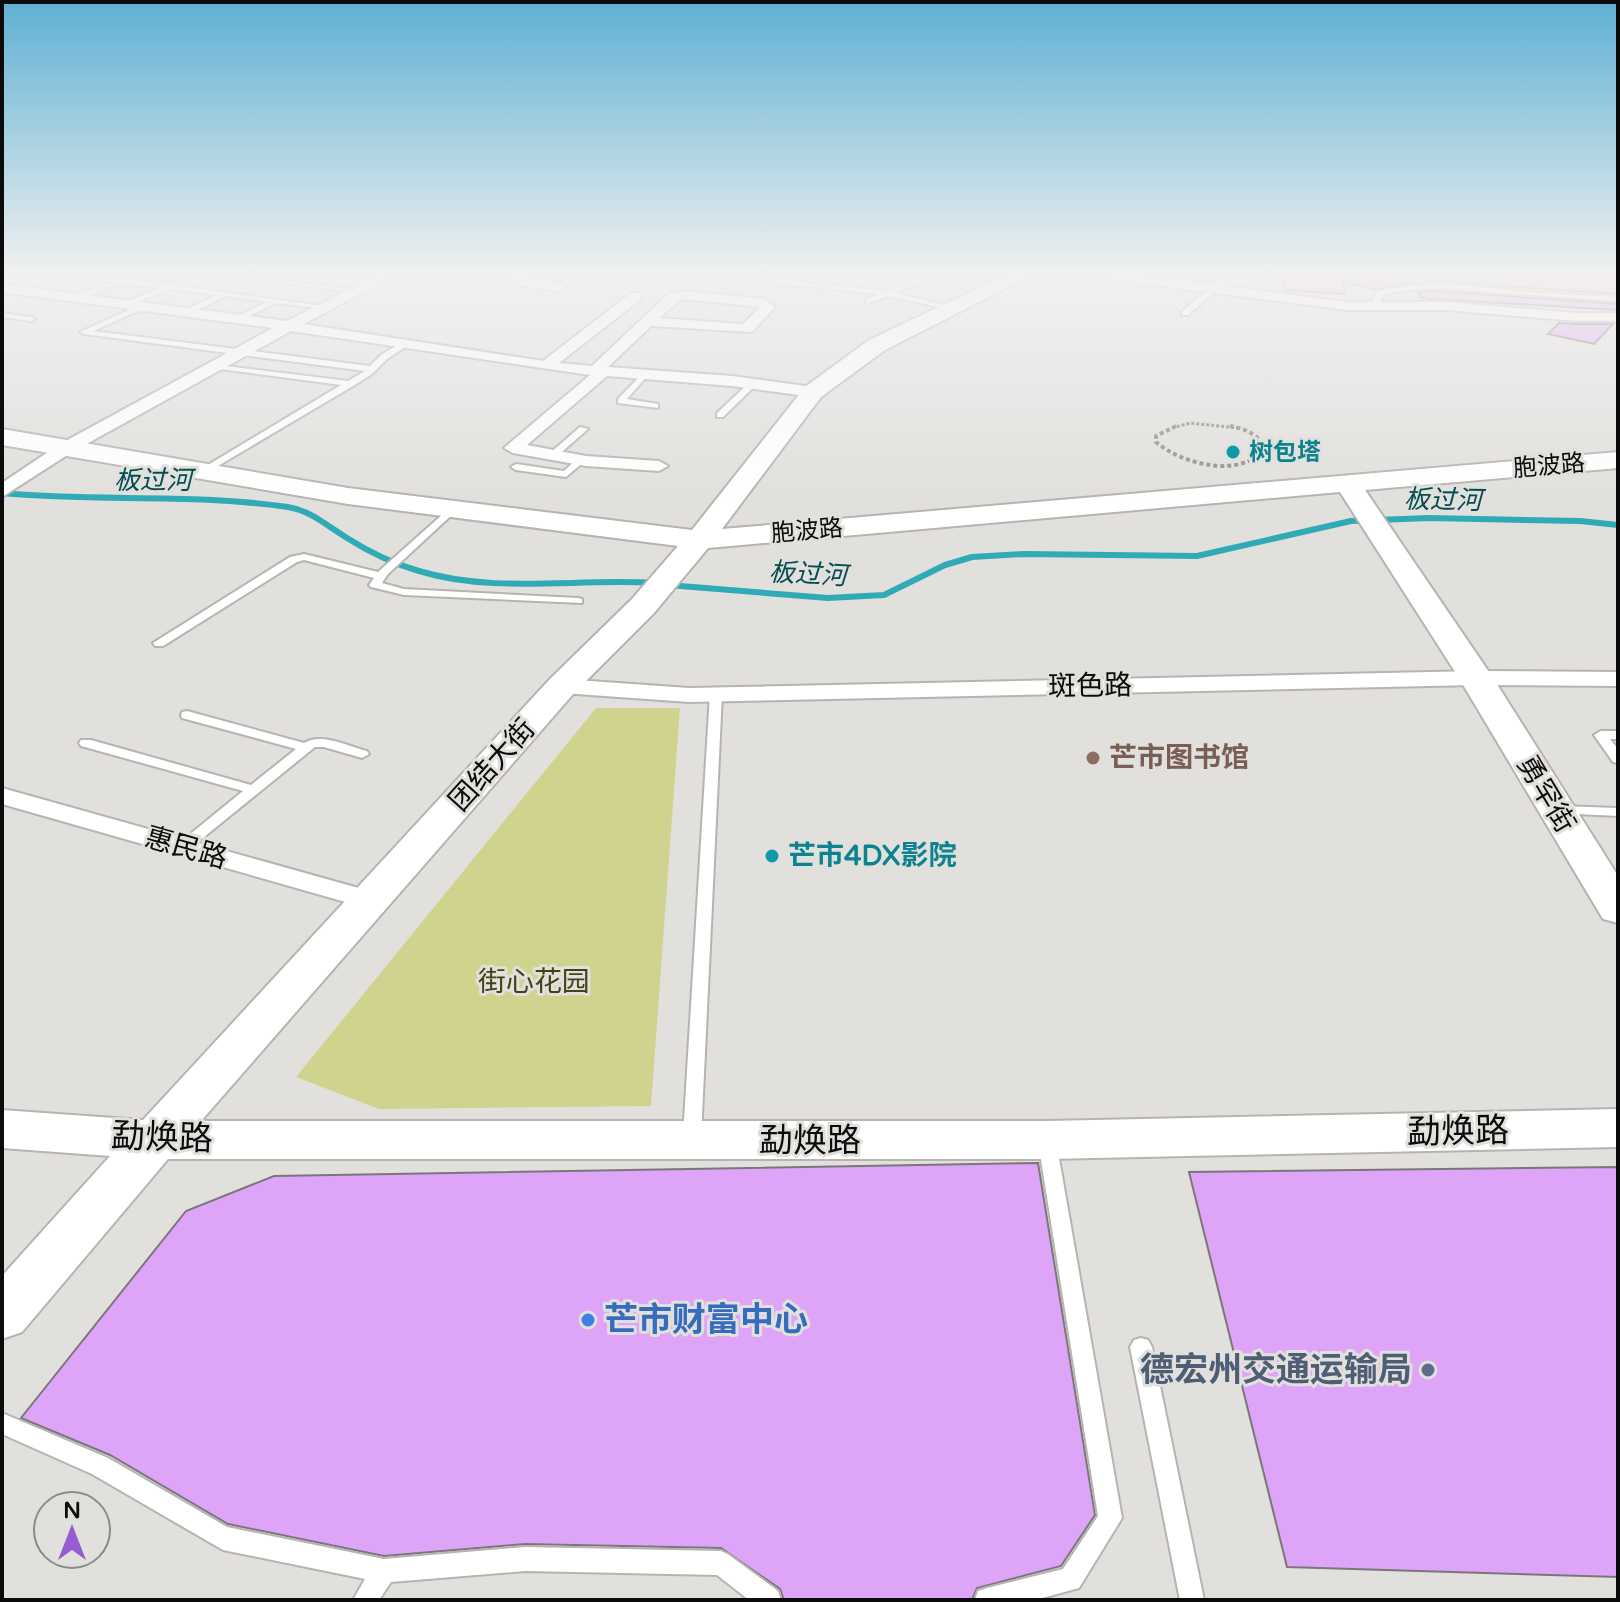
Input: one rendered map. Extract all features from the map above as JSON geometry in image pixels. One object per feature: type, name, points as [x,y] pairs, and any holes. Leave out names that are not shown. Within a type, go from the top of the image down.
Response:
[{"type":"main road","name":"团结大街","points":[[2,1315],[562,686],[643,606],[699,540],[813,392],[872,349]]},
{"type":"main road","name":"胞波路","points":[[2,437],[201,473],[699,540],[1354,494],[1618,460]]},
{"type":"main road","name":"勇罕街","points":[[1354,494],[1476,678],[1618,909]]},
{"type":"main road","name":"勐焕路","points":[[2,1129],[155,1140],[692,1141],[1047,1140],[1618,1128]]},
{"type":"street","points":[[8,487],[66,448],[244,349]]},
{"type":"street","points":[[436,349],[546,366],[813,392]]},
{"type":"street","points":[[546,366],[568,349]]},
{"type":"street","points":[[620,349],[513,448],[581,460],[659,466]]},
{"type":"street","name":"斑色路","points":[[562,686],[716,694],[1476,678],[1618,679]]},
{"type":"street","name":"惠民路","points":[[2,796],[370,900]]},
{"type":"lane","points":[[222,349],[371,369]]},
{"type":"lane","points":[[201,473],[350,384],[398,349]]},
{"type":"lane","points":[[212,366],[350,384]]},
{"type":"lane","points":[[644,375],[621,401],[655,406]]},
{"type":"lane","points":[[720,415],[753,384]]},
{"type":"lane","points":[[552,456],[583,429]]},
{"type":"lane","points":[[516,467],[566,474],[581,460]]},
{"type":"lane","points":[[452,509],[382,574],[375,585],[404,592],[578,601]]},
{"type":"lane","points":[[159,643],[294,559],[304,557],[382,574]]},
{"type":"lane","points":[[692,1141],[716,694]]},
{"type":"lane","points":[[187,715],[306,748]]},
{"type":"lane","points":[[1618,735],[1601,735],[1618,759]]},
{"type":"lane","points":[[86,743],[254,790]]},
{"type":"lane","points":[[183,847],[312,743],[325,743],[362,754]]},
{"type":"lane","points":[[1556,810],[1618,812]]},
{"type":"lane","points":[[987,1600],[1070,1579],[1110,1518],[1047,1140]]},
{"type":"lane","points":[[1141,1347],[1192,1600]]},
{"type":"lane","points":[[2,1423],[100,1466],[223,1538],[384,1571],[525,1559],[721,1563],[769,1600]]},
{"type":"lane","points":[[365,1600],[384,1571]]},
{"type":"path","points":[[1190,423],[1242,430],[1255,435],[1266,448],[1255,460],[1225,465],[1189,461],[1161,450],[1156,436],[1175,426],[1190,423]]},
{"type":"green space","name":"街心花园","points":[[596,708],[680,708],[651,1106],[379,1109],[296,1077]]},
{"type":"building","name":"芒市财富中心","points":[[1038,1163],[1095,1515],[1061,1566],[977,1588],[972,1600],[784,1600],[780,1589],[721,1548],[525,1544],[384,1556],[228,1524],[110,1455],[21,1418],[186,1211],[274,1176]]},
{"type":"building","name":"德宏州交通运输局","points":[[1618,1167],[1618,1577],[1287,1567],[1189,1172]]},
{"type":"waterway","name":"板过河","points":[[2,493],[217,500],[288,507],[312,515],[382,557],[448,578],[506,584],[655,583]]},
{"type":"waterway","name":"板过河","points":[[668,585],[828,598],[884,595],[945,565],[972,557],[1024,554],[1197,556],[1351,521],[1429,518],[1580,521],[1618,525]]},
{"type":"place","name":"树包塔","points":[[1233,452]]},
{"type":"place","name":"芒市图书馆","points":[[1093,758]]},
{"type":"place","name":"芒市4DX影院","points":[[772,856]]},
{"type":"place","name":"芒市财富中心","points":[[588,1320]]},
{"type":"place","name":"德宏州交通运输局","points":[[1428,1370]]}]
